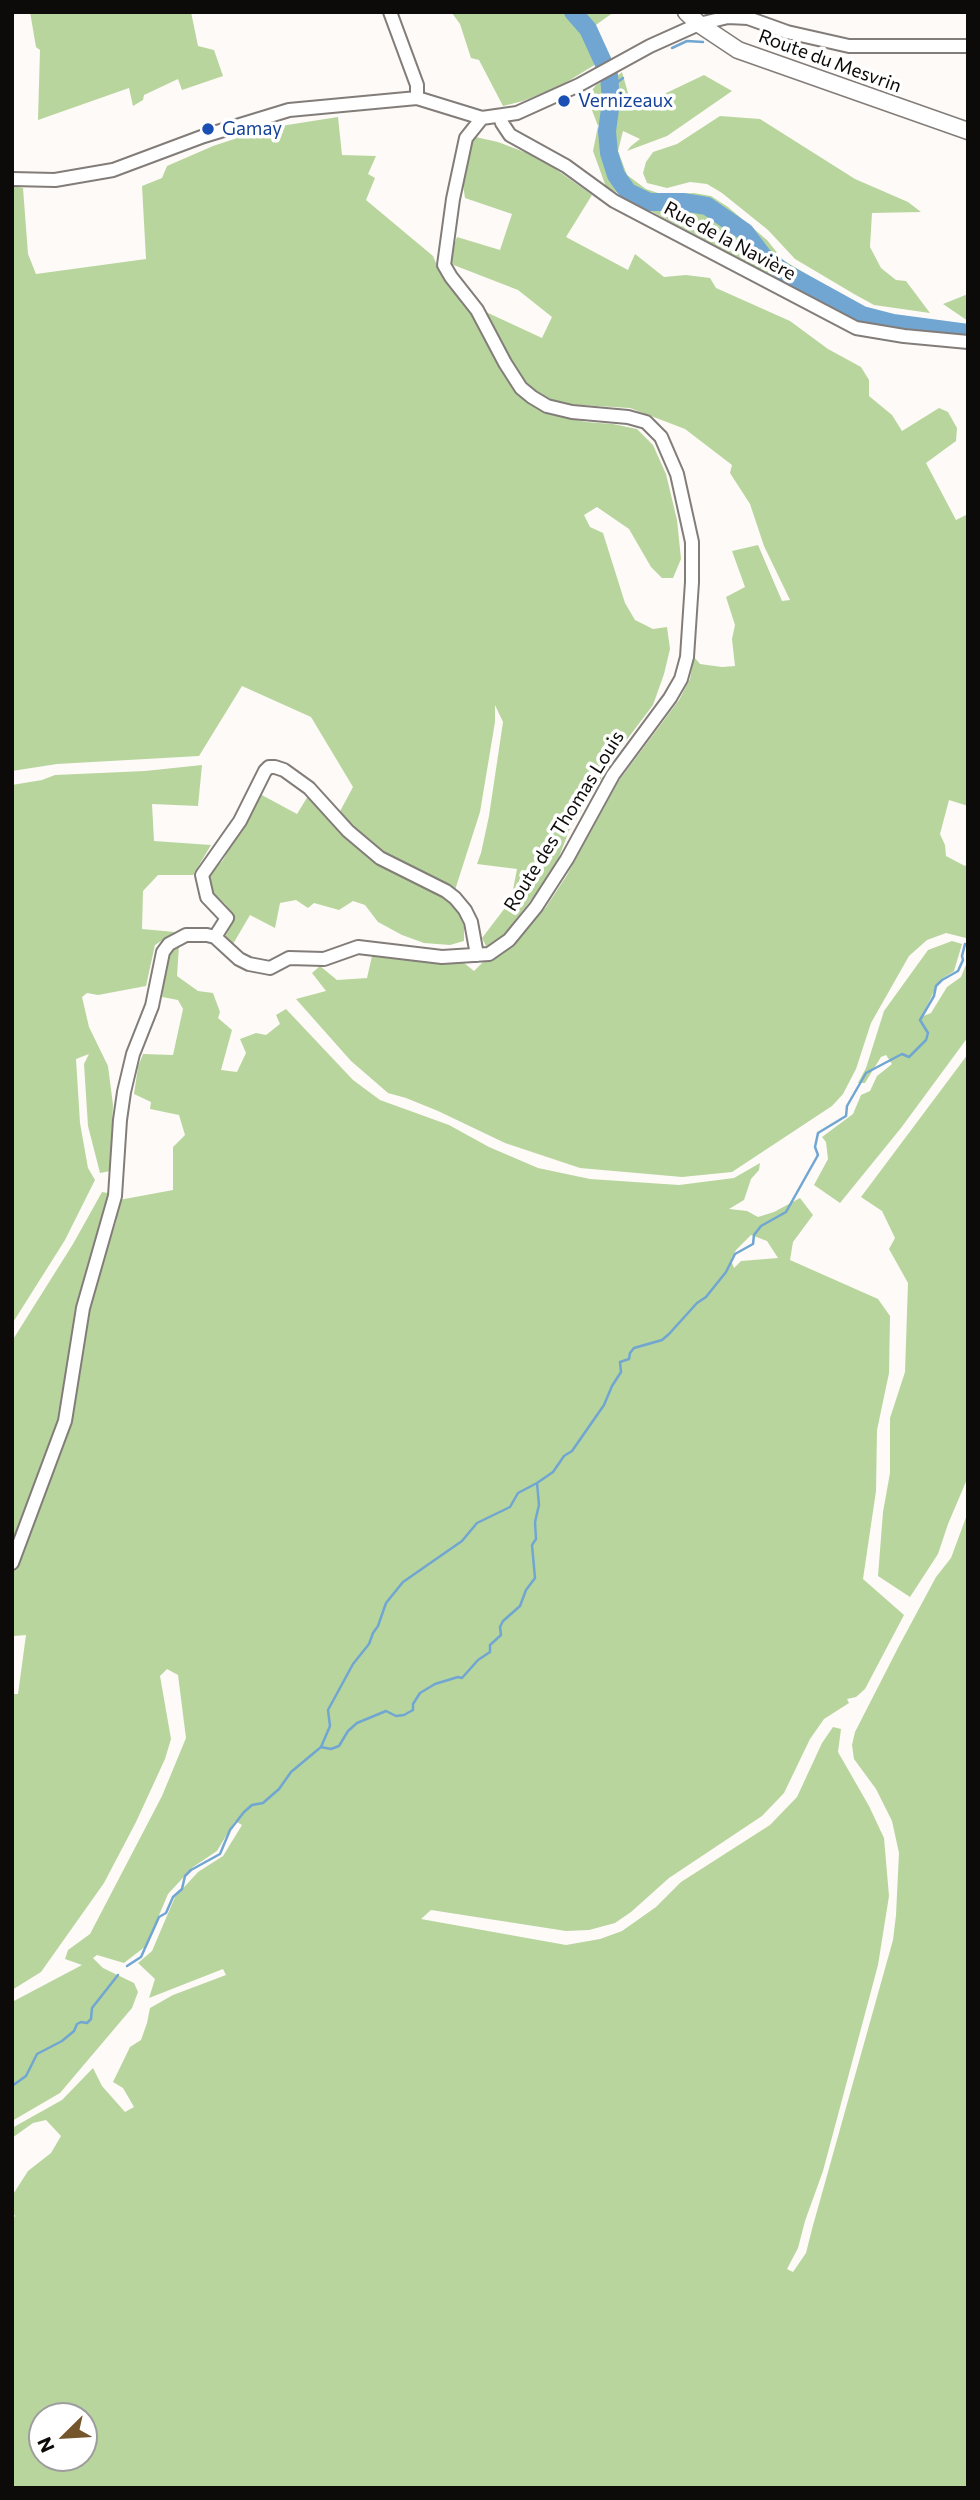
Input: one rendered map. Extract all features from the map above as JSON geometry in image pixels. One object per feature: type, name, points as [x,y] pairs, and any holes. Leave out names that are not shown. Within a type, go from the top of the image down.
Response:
[{"type":"main road","name":"Route du Mesvrin","points":[[687,12],[699,24],[738,50],[968,131]]},
{"type":"street","points":[[390,12],[417,85],[417,98]]},
{"type":"street","points":[[12,179],[55,180],[113,170],[204,136],[289,110],[417,98],[482,118],[500,117],[517,113],[590,79],[650,46],[699,24],[729,17],[748,18],[787,32],[849,46],[968,46]]},
{"type":"street","points":[[455,108],[466,138]]},
{"type":"street","name":"Rue de la Navière","points":[[500,117],[510,135],[566,166],[614,201],[856,328],[968,342]]},
{"type":"street","name":"Route des Thomas Louis","points":[[215,937],[239,959],[270,968],[289,958],[324,959],[358,947],[442,957],[489,954],[515,933],[536,907],[567,859],[613,775],[681,679],[687,657],[692,582],[691,542],[677,474],[662,437],[646,422],[628,417],[572,412],[548,406],[532,397],[521,388],[477,310],[444,265],[453,199],[466,138],[482,118]]},
{"type":"street","points":[[12,1563],[65,1421],[83,1308],[115,1196],[124,1092],[133,1054],[152,1006],[163,951],[169,944],[186,935],[197,933],[215,937],[227,918],[207,897],[202,875],[240,821],[265,771],[269,767],[275,767],[309,788],[348,831],[380,858],[455,898],[471,922],[477,955]]},
{"type":"green space","points":[[30,12],[191,12],[198,46],[214,50],[223,76],[182,90],[178,79],[144,95],[143,100],[133,106],[129,88],[38,120],[40,50],[36,47]]},
{"type":"green space","points":[[614,12],[593,27],[609,56],[562,85],[503,106],[479,60],[471,58],[460,24],[452,13]]},
{"type":"green space","points":[[622,72],[630,100],[643,104],[704,75],[732,91],[667,136],[627,151],[640,139],[623,131],[618,151],[627,175],[646,189],[664,195],[694,193],[711,196],[767,240],[783,260],[860,307],[855,308],[801,278],[767,255],[758,240],[715,208],[702,202],[657,199],[629,188],[622,178],[613,149],[615,78]]},
{"type":"green space","points":[[605,80],[605,116],[598,126],[587,97],[596,85]]},
{"type":"green space","points":[[720,116],[760,119],[855,179],[908,202],[921,212],[872,213],[870,247],[881,268],[896,280],[906,281],[930,313],[874,305],[854,294],[795,259],[768,230],[707,184],[690,182],[667,188],[647,183],[643,173],[653,152],[677,144]]},
{"type":"green space","points":[[338,117],[342,155],[376,156],[368,174],[375,178],[366,200],[433,256],[449,287],[471,308],[517,395],[554,415],[637,429],[653,445],[666,474],[677,520],[681,559],[673,578],[662,578],[651,567],[629,529],[597,507],[584,515],[590,527],[603,533],[625,603],[635,620],[653,629],[667,627],[670,649],[653,705],[616,754],[569,831],[554,870],[501,939],[487,948],[482,938],[511,900],[517,869],[477,864],[489,816],[503,722],[495,705],[495,722],[480,812],[455,890],[386,856],[338,815],[353,787],[311,717],[242,686],[199,756],[57,764],[12,771],[12,186],[23,188],[28,254],[36,274],[146,259],[142,186],[162,178],[167,166],[213,146],[268,128]]},
{"type":"green space","points":[[598,126],[608,170],[620,194],[606,187],[593,151]]},
{"type":"green space","points":[[471,136],[498,142],[540,158],[592,195],[566,237],[628,270],[635,254],[664,277],[686,275],[710,278],[716,288],[790,321],[828,349],[861,367],[869,380],[869,396],[892,415],[902,431],[939,408],[948,412],[957,428],[956,441],[926,463],[956,520],[968,514],[968,806],[949,800],[940,834],[946,856],[965,866],[968,863],[968,934],[966,938],[946,933],[927,940],[909,956],[871,1023],[856,1069],[843,1094],[832,1106],[732,1172],[682,1177],[580,1168],[505,1143],[438,1111],[388,1093],[351,1061],[296,999],[326,991],[312,973],[320,966],[337,980],[367,978],[372,956],[464,963],[474,971],[485,960],[507,950],[546,907],[567,875],[618,782],[679,700],[690,679],[694,657],[700,664],[735,666],[732,639],[735,625],[726,597],[745,587],[732,551],[758,545],[782,601],[790,600],[764,546],[750,504],[730,473],[732,465],[685,429],[630,408],[563,404],[545,397],[529,386],[514,369],[486,312],[542,338],[552,317],[518,290],[451,264],[450,255],[457,237],[500,250],[512,214],[465,198],[463,185]]},
{"type":"green space","points":[[687,207],[704,210],[732,226],[747,238],[766,263],[803,288],[795,289],[649,210]]},
{"type":"green space","points":[[968,294],[968,321],[943,304]]},
{"type":"green space","points":[[202,765],[198,806],[152,804],[154,841],[211,845],[193,875],[158,875],[143,891],[142,929],[175,932],[155,945],[146,986],[98,995],[87,993],[82,997],[89,1027],[108,1066],[113,1105],[110,1171],[100,1173],[88,1126],[84,1064],[89,1054],[76,1059],[80,1123],[88,1168],[95,1180],[65,1240],[12,1324],[12,785],[55,775],[145,771]]},
{"type":"green space","points":[[260,794],[297,814],[308,796],[344,836],[376,863],[443,895],[459,909],[464,927],[464,941],[450,945],[424,943],[378,922],[365,905],[353,901],[339,910],[314,903],[308,908],[296,900],[280,903],[275,928],[250,915],[233,944],[225,937],[235,918],[213,894],[209,875],[223,860]]},
{"type":"green space","points":[[952,941],[962,944],[954,971],[940,980],[921,1017],[931,1013],[947,987],[961,977],[968,960],[968,1037],[901,1128],[840,1203],[814,1185],[828,1159],[826,1142],[822,1137],[853,1114],[861,1095],[870,1091],[877,1076],[892,1064],[886,1055],[881,1057],[865,1083],[858,1083],[866,1068],[884,1011],[928,950]]},
{"type":"green space","points":[[179,945],[177,976],[198,991],[213,993],[220,1012],[218,1018],[232,1030],[221,1070],[237,1072],[246,1053],[240,1039],[256,1033],[266,1035],[280,1024],[276,1015],[286,1009],[353,1080],[380,1100],[449,1125],[489,1147],[538,1168],[590,1179],[679,1185],[734,1178],[760,1163],[744,1200],[729,1209],[747,1211],[758,1217],[800,1198],[813,1215],[793,1242],[790,1260],[878,1299],[890,1316],[889,1373],[877,1430],[876,1491],[863,1579],[904,1615],[865,1689],[856,1697],[847,1699],[849,1703],[824,1719],[810,1739],[784,1793],[762,1816],[669,1878],[615,1923],[589,1930],[566,1931],[431,1910],[421,1919],[566,1945],[600,1939],[622,1931],[656,1907],[681,1882],[770,1825],[797,1797],[822,1743],[833,1727],[841,1729],[838,1752],[884,1838],[889,1896],[878,1965],[823,2171],[798,2248],[787,2269],[793,2272],[806,2253],[893,1940],[896,1915],[899,1853],[892,1821],[876,1789],[854,1759],[852,1745],[855,1732],[900,1644],[936,1577],[951,1558],[968,1512],[968,2488],[12,2488],[12,2220],[15,2216],[12,2211],[12,2196],[28,2171],[51,2153],[61,2136],[46,2120],[33,2123],[12,2138],[12,2128],[62,2100],[93,2068],[102,2086],[125,2112],[134,2107],[123,2088],[113,2082],[130,2047],[141,2040],[150,2008],[173,1995],[226,1975],[223,1969],[149,1998],[155,1979],[138,1963],[152,1951],[175,1897],[198,1872],[223,1856],[242,1825],[235,1821],[217,1851],[193,1867],[168,1894],[146,1946],[124,1963],[97,1955],[93,1958],[103,1968],[134,1983],[138,1992],[132,2008],[60,2093],[12,2121],[12,2002],[82,1965],[65,1959],[68,1950],[90,1934],[162,1796],[186,1738],[178,1675],[167,1669],[160,1676],[171,1739],[165,1759],[136,1822],[104,1883],[41,1972],[12,1990],[12,1694],[18,1694],[26,1635],[12,1634],[12,1574],[30,1523],[47,1488],[66,1432],[92,1293],[116,1222],[119,1200],[173,1190],[173,1147],[185,1135],[179,1115],[150,1109],[151,1102],[134,1094],[143,1054],[173,1055],[183,1009],[178,1000],[162,997],[167,959]],"holes":[[[751,1235],[767,1241],[778,1258],[741,1261],[734,1268],[731,1260],[736,1250]]]},
{"type":"green space","points":[[968,1054],[968,1477],[938,1554],[910,1597],[878,1576],[883,1512],[890,1473],[890,1418],[905,1372],[908,1283],[889,1249],[895,1238],[882,1211],[861,1197]]},
{"type":"green space","points":[[102,1192],[108,1193],[80,1298],[56,1430],[12,1546],[12,1341]]},
{"type":"waterway","points":[[573,12],[588,29],[609,75],[609,153],[616,175],[628,192],[649,202],[683,202],[707,206],[745,232],[763,256],[784,272],[862,315],[893,323],[968,333]]},
{"type":"waterway","points":[[672,48],[687,41],[703,42]]},
{"type":"waterway","points":[[611,87],[623,78]]},
{"type":"waterway","points":[[127,1966],[141,1957],[159,1917],[166,1913],[173,1897],[182,1889],[185,1876],[220,1854],[230,1830],[244,1812],[252,1805],[263,1803],[279,1789],[291,1772],[321,1747],[330,1726],[328,1710],[353,1664],[369,1644],[386,1603],[403,1582],[462,1541],[477,1523],[510,1507],[518,1493],[553,1472],[564,1456],[572,1451],[604,1405],[621,1372],[620,1362],[629,1359],[634,1348],[662,1340],[669,1334],[697,1303],[706,1297],[726,1272],[735,1254],[753,1244],[754,1235],[761,1226],[786,1212],[818,1155],[815,1147],[818,1133],[846,1116],[847,1106],[866,1073],[902,1054],[909,1057],[926,1040],[928,1033],[920,1020],[934,996],[936,986],[958,971],[965,944]]},
{"type":"waterway","points":[[321,1747],[331,1749],[339,1746],[348,1731],[357,1723],[386,1711],[396,1716],[413,1710],[413,1704],[420,1693],[435,1684],[462,1678],[478,1660],[490,1652],[490,1645],[501,1635],[500,1627],[503,1621],[520,1606],[526,1590],[535,1578],[532,1545],[536,1539],[535,1522],[539,1505],[537,1483]]},
{"type":"waterway","points":[[12,2086],[26,2076],[37,2054],[62,2041],[74,2031],[77,2024],[87,2023],[91,2019],[92,2008],[118,1975]]},
{"type":"place","name":"Vernizeaux","points":[[564,101]]},
{"type":"place","name":"Gamay","points":[[208,129]]}]
